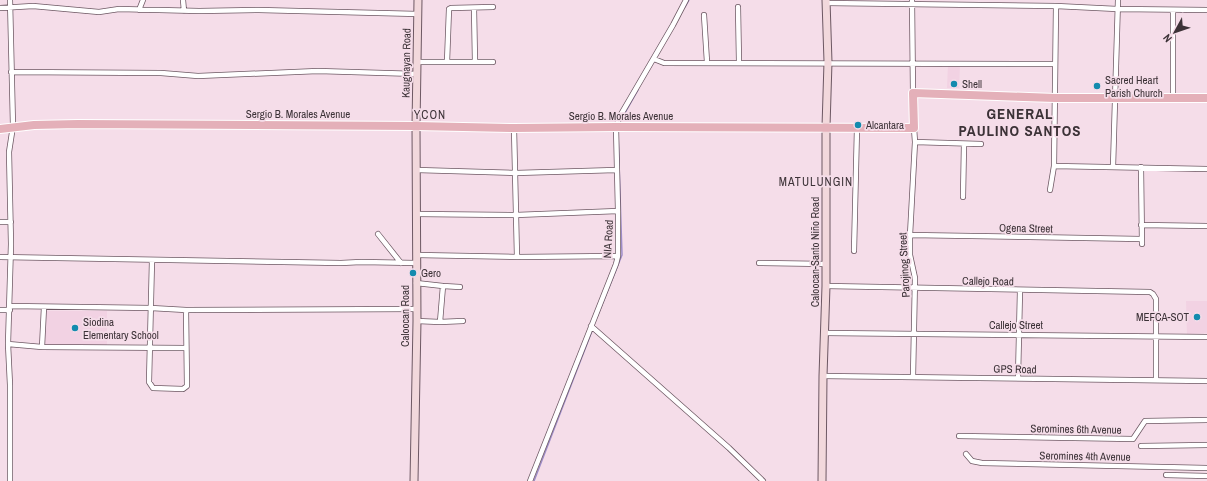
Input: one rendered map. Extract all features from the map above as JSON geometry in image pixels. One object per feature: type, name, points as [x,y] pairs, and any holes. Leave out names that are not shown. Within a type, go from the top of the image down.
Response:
[{"type":"main road","points":[[914,128],[913,93],[1055,98],[1207,98]]},
{"type":"main road","name":"Sergio B. Morales Avenue","points":[[0,129],[13,126],[54,124],[514,128],[914,128]]},
{"type":"street","points":[[10,0],[13,126],[9,152],[11,222],[8,344],[10,385],[10,481]]},
{"type":"street","points":[[139,10],[143,0]]},
{"type":"street","points":[[183,0],[184,11]]},
{"type":"street","name":"Kaugnayan Road","points":[[416,126],[418,0]]},
{"type":"street","name":"NIA Road","points":[[530,481],[614,271],[618,256],[616,127],[620,116],[656,60],[686,0]]},
{"type":"street","points":[[1113,167],[1118,0]]},
{"type":"street","points":[[826,2],[912,2],[1117,9],[1207,10]]},
{"type":"street","name":"Caloocan-Santo Niño Road","points":[[822,481],[826,286],[826,127],[828,62],[826,2]]},
{"type":"street","points":[[912,2],[913,93]]},
{"type":"street","points":[[0,8],[33,6],[99,12],[119,9],[184,11],[259,10],[418,14]]},
{"type":"street","points":[[1050,190],[1054,166],[1056,6]]},
{"type":"street","points":[[447,62],[449,9],[493,7]]},
{"type":"street","points":[[738,7],[739,62]]},
{"type":"street","points":[[474,8],[475,62]]},
{"type":"street","points":[[1173,10],[1173,98]]},
{"type":"street","points":[[704,15],[707,62]]},
{"type":"street","points":[[656,60],[664,62],[1056,64]]},
{"type":"street","points":[[417,62],[493,62]]},
{"type":"street","points":[[11,72],[153,73],[198,76],[318,72],[417,74]]},
{"type":"street","name":"Caloocan Road","points":[[414,481],[417,321],[416,126]]},
{"type":"street","points":[[514,128],[517,257]]},
{"type":"street","points":[[854,251],[857,128]]},
{"type":"street","name":"Parojinog Street","points":[[913,377],[915,288],[914,271],[910,255],[910,235],[914,128]]},
{"type":"street","points":[[914,142],[981,144]]},
{"type":"street","points":[[963,197],[964,144]]},
{"type":"street","points":[[1054,166],[1207,169]]},
{"type":"street","points":[[1141,167],[1141,226],[1207,226]]},
{"type":"street","points":[[417,170],[516,173],[616,170]]},
{"type":"street","points":[[417,214],[516,214],[618,211]]},
{"type":"street","points":[[0,222],[11,222]]},
{"type":"street","name":"Ogena Street","points":[[910,235],[1142,242],[1141,226]]},
{"type":"street","points":[[378,234],[400,263]]},
{"type":"street","points":[[417,255],[517,257],[618,256]]},
{"type":"street","points":[[0,257],[416,262]]},
{"type":"street","points":[[152,260],[149,382],[151,387],[183,389],[187,386],[186,310]]},
{"type":"street","points":[[759,263],[826,264]]},
{"type":"street","points":[[416,283],[460,287]]},
{"type":"street","points":[[440,322],[443,286]]},
{"type":"street","name":"Callejo Road","points":[[826,286],[1150,292],[1156,299],[1155,335]]},
{"type":"street","points":[[1018,378],[1020,290]]},
{"type":"street","points":[[42,346],[44,307]]},
{"type":"street","points":[[0,310],[10,308],[44,307],[151,308],[186,310],[416,309]]},
{"type":"street","points":[[417,321],[463,321]]},
{"type":"street","points":[[591,326],[729,448],[763,481]]},
{"type":"street","name":"Callejo Street","points":[[824,333],[1155,335],[1207,337]]},
{"type":"street","points":[[1155,335],[1156,380]]},
{"type":"street","points":[[8,344],[42,346],[186,348]]},
{"type":"street","name":"GPS Road","points":[[823,376],[1207,381]]},
{"type":"street","name":"Seromines 6th Avenue","points":[[959,436],[1133,439],[1145,420],[1207,420]]},
{"type":"street","points":[[1141,446],[1207,445]]},
{"type":"street","name":"Seromines 4th Avenue","points":[[966,454],[975,462],[982,463],[1207,468]]},
{"type":"street","points":[[1166,475],[1207,476]]},
{"type":"shaded area","points":[[948,64],[960,65],[959,88],[947,88]]},
{"type":"shaded area","name":"MEFCA-SOT","points":[[1186,301],[1207,301],[1207,333],[1187,334]]},
{"type":"shaded area","name":"Siodina Elementary School","points":[[44,311],[107,311],[107,345],[43,345]]},
{"type":"waterway","points":[[685,7],[689,0]]},
{"type":"waterway","points":[[621,120],[638,90]]},
{"type":"waterway","points":[[597,317],[622,255],[618,132]]},
{"type":"waterway","points":[[534,481],[592,331]]},
{"type":"place","name":"Shell","points":[[954,84]]},
{"type":"place","name":"Sacred Heart Parish Church","points":[[1097,86]]},
{"type":"place","name":"Alcantara","points":[[858,125]]},
{"type":"place","name":"Gero","points":[[413,273]]},
{"type":"place","name":"MEFCA-SOT","points":[[1197,317]]},
{"type":"place","name":"Siodina Elementary School","points":[[75,328]]},
{"type":"district","name":"YCON","points":[[430,115]]},
{"type":"district","name":"GENERAL PAULINO SANTOS","points":[[1020,122]]},
{"type":"district","name":"MATULUNGIN","points":[[816,182]]}]
